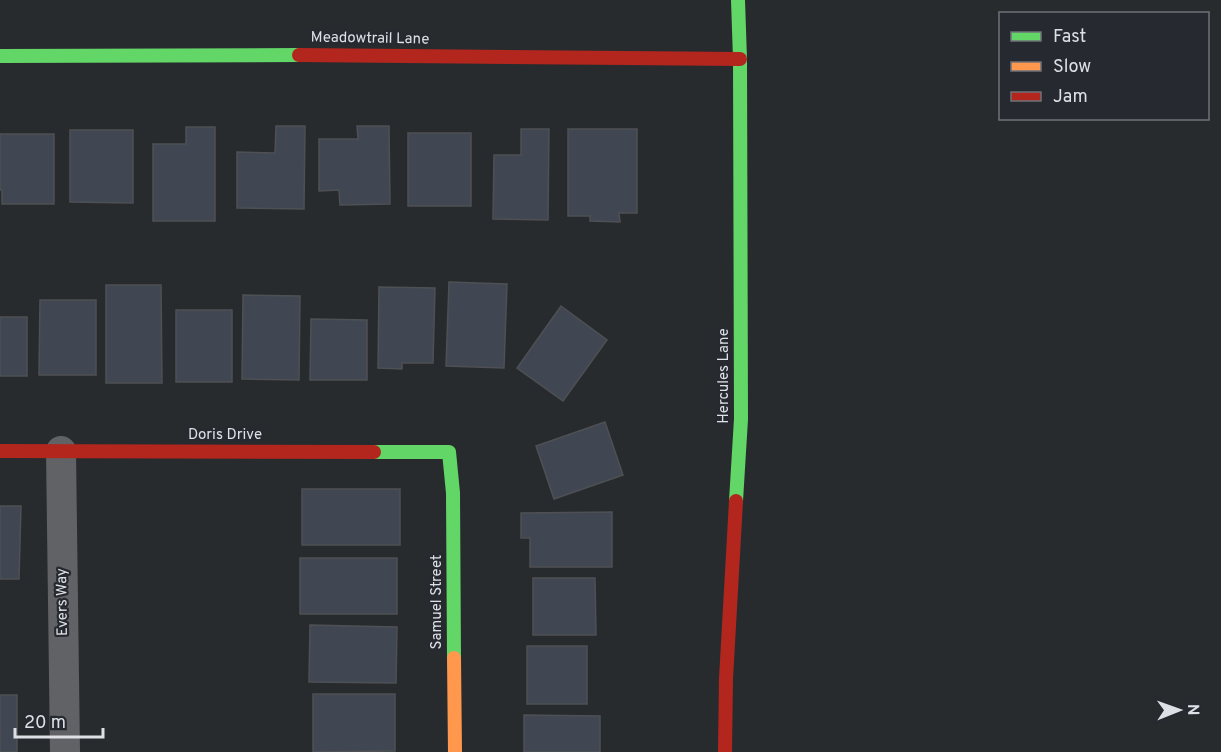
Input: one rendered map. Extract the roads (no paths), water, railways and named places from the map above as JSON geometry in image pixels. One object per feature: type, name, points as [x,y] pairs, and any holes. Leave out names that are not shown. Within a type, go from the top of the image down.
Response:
[{"type":"street","name":"Hercules Lane","points":[[724,752],[741,419],[738,0]]},
{"type":"street","name":"Meadowtrail Lane","points":[[0,56],[293,55],[740,59]]},
{"type":"street","name":"Doris Drive","points":[[0,451],[449,452]]},
{"type":"street","name":"Evers Way","points":[[61,451],[64,752]]},
{"type":"street","name":"Samuel Street","points":[[449,452],[453,493],[455,752]]}]
